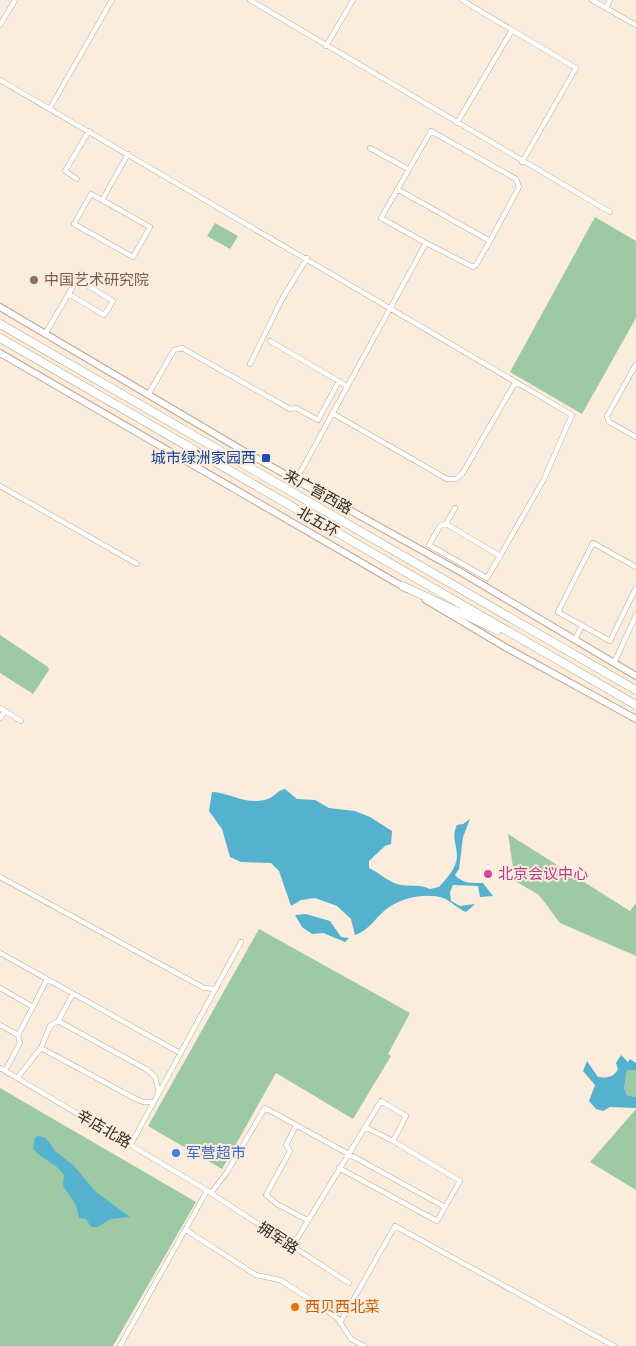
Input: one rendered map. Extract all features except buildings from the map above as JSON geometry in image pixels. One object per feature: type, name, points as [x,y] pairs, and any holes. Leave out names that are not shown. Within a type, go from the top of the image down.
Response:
[{"type":"highway","name":"北五环","points":[[0,324],[636,690]]},
{"type":"highway","name":"北五环","points":[[0,338],[636,705]]},
{"type":"highway","points":[[403,586],[533,646]]},
{"type":"street","points":[[0,26],[15,0]]},
{"type":"street","points":[[50,108],[112,0]]},
{"type":"street","points":[[250,0],[522,162],[610,212]]},
{"type":"street","points":[[326,46],[353,0]]},
{"type":"street","points":[[462,0],[576,68],[522,162]]},
{"type":"street","points":[[592,0],[600,2],[606,8],[636,25]]},
{"type":"street","points":[[606,8],[610,0]]},
{"type":"street","points":[[457,123],[512,30]]},
{"type":"street","points":[[0,80],[307,258],[515,383],[572,415],[544,479],[487,578],[429,545],[440,526],[446,524],[455,508]]},
{"type":"street","points":[[78,179],[65,172],[89,131]]},
{"type":"street","points":[[431,131],[516,179],[519,187],[490,241],[473,267],[381,218],[408,169],[431,131]]},
{"type":"street","points":[[370,148],[408,169]]},
{"type":"street","points":[[102,200],[128,154]]},
{"type":"street","points":[[397,189],[490,241]]},
{"type":"street","points":[[91,194],[102,200],[150,227],[133,257],[74,224],[91,194]]},
{"type":"street","points":[[296,480],[426,243]]},
{"type":"street","points":[[250,364],[282,299],[307,258]]},
{"type":"street","points":[[45,334],[81,273]]},
{"type":"street","points":[[69,294],[104,315],[113,300],[77,280]]},
{"type":"street","name":"来广营西路","points":[[0,308],[296,480],[450,566],[636,676]]},
{"type":"street","points":[[270,341],[347,386]]},
{"type":"street","points":[[148,394],[174,350],[182,348],[290,409],[296,408],[326,425]]},
{"type":"street","points":[[0,353],[505,647],[636,720]]},
{"type":"street","points":[[636,364],[607,416],[609,422],[636,437]]},
{"type":"street","points":[[318,420],[339,382]]},
{"type":"street","points":[[332,413],[447,479],[456,479],[462,474],[515,383]]},
{"type":"street","points":[[0,486],[137,564]]},
{"type":"street","points":[[446,524],[500,556]]},
{"type":"street","points":[[636,567],[592,543],[558,612],[610,641],[636,588]]},
{"type":"street","points":[[450,566],[454,560]]},
{"type":"street","points":[[614,663],[636,615]]},
{"type":"street","points":[[575,640],[582,626]]},
{"type":"street","points":[[0,718],[2,709],[21,721]]},
{"type":"street","points":[[0,877],[204,988],[216,989]]},
{"type":"street","points":[[131,1144],[241,942]]},
{"type":"street","points":[[0,953],[180,1053]]},
{"type":"street","points":[[2,1070],[20,1043],[18,1036],[47,979]]},
{"type":"street","points":[[0,988],[33,1006]]},
{"type":"street","points":[[18,1078],[41,1048],[50,1026],[58,1021],[73,994]]},
{"type":"street","points":[[58,1021],[146,1069],[155,1077],[159,1093]]},
{"type":"street","points":[[0,1025],[18,1036]]},
{"type":"street","points":[[41,1048],[132,1097],[143,1102],[154,1102]]},
{"type":"street","name":"辛店北路","points":[[2,1070],[131,1144],[209,1192]]},
{"type":"street","points":[[292,1247],[380,1101],[385,1102],[406,1116],[393,1140]]},
{"type":"street","points":[[120,1346],[209,1192],[227,1172],[265,1108],[445,1207]]},
{"type":"street","points":[[296,1126],[286,1145],[290,1151],[266,1195],[277,1204],[307,1220]]},
{"type":"street","points":[[339,1168],[437,1221],[460,1181],[393,1140],[365,1127]]},
{"type":"street","name":"拥军路","points":[[209,1192],[349,1283]]},
{"type":"street","points":[[340,1323],[395,1226],[614,1346]]},
{"type":"street","points":[[186,1230],[256,1275],[280,1280],[324,1308],[340,1323],[351,1339],[364,1346]]},
{"type":"green space","points":[[595,217],[636,241],[636,318],[582,414],[510,372]]},
{"type":"green space","points":[[215,223],[238,236],[230,249],[207,236]]},
{"type":"green space","points":[[0,635],[48,667],[49,670],[33,694],[0,673]]},
{"type":"green space","points":[[508,834],[630,911],[636,903],[636,956],[560,923],[539,895],[515,881]]},
{"type":"green space","points":[[259,929],[410,1013],[388,1054],[391,1056],[353,1119],[276,1073],[222,1169],[148,1126]]},
{"type":"green space","points":[[627,1070],[636,1070],[636,1097],[627,1095],[624,1088]]},
{"type":"green space","points":[[0,1088],[196,1202],[113,1346],[0,1346]]},
{"type":"green space","points":[[636,1109],[636,1190],[590,1162]]},
{"type":"water","points":[[285,789],[297,799],[315,800],[329,808],[355,811],[370,817],[392,831],[391,844],[385,846],[369,861],[369,868],[391,881],[403,885],[421,886],[430,889],[439,887],[451,873],[457,860],[454,837],[455,829],[457,825],[463,824],[470,819],[463,837],[459,869],[455,875],[471,883],[483,883],[493,896],[480,897],[478,886],[453,885],[450,892],[451,901],[460,906],[475,904],[466,912],[449,901],[436,896],[412,897],[390,906],[368,928],[355,935],[351,919],[337,906],[315,898],[301,900],[291,906],[279,871],[271,863],[241,862],[230,857],[222,829],[209,811],[212,792],[246,800],[260,801],[270,798]]},
{"type":"water","points":[[306,914],[330,921],[341,937],[349,938],[345,942],[323,933],[312,934],[302,927],[295,915]]},
{"type":"water","points":[[621,1055],[628,1062],[630,1059],[636,1063],[636,1070],[627,1070],[624,1088],[627,1095],[636,1097],[636,1108],[610,1107],[603,1111],[596,1109],[589,1101],[595,1085],[583,1071],[587,1061],[598,1077],[607,1077],[612,1076],[618,1069],[616,1063]]},
{"type":"water","points":[[35,1137],[46,1138],[55,1151],[74,1166],[96,1192],[130,1217],[110,1219],[98,1227],[91,1227],[86,1219],[79,1218],[76,1205],[63,1186],[64,1175],[57,1167],[33,1149]]},
{"type":"place","name":"中国艺术研究院","points":[[34,280]]},
{"type":"place","name":"城市绿洲家园西","points":[[266,458]]},
{"type":"place","name":"北京会议中心","points":[[488,874]]},
{"type":"place","name":"军营超市","points":[[176,1153]]},
{"type":"place","name":"西贝西北菜","points":[[295,1307]]}]
